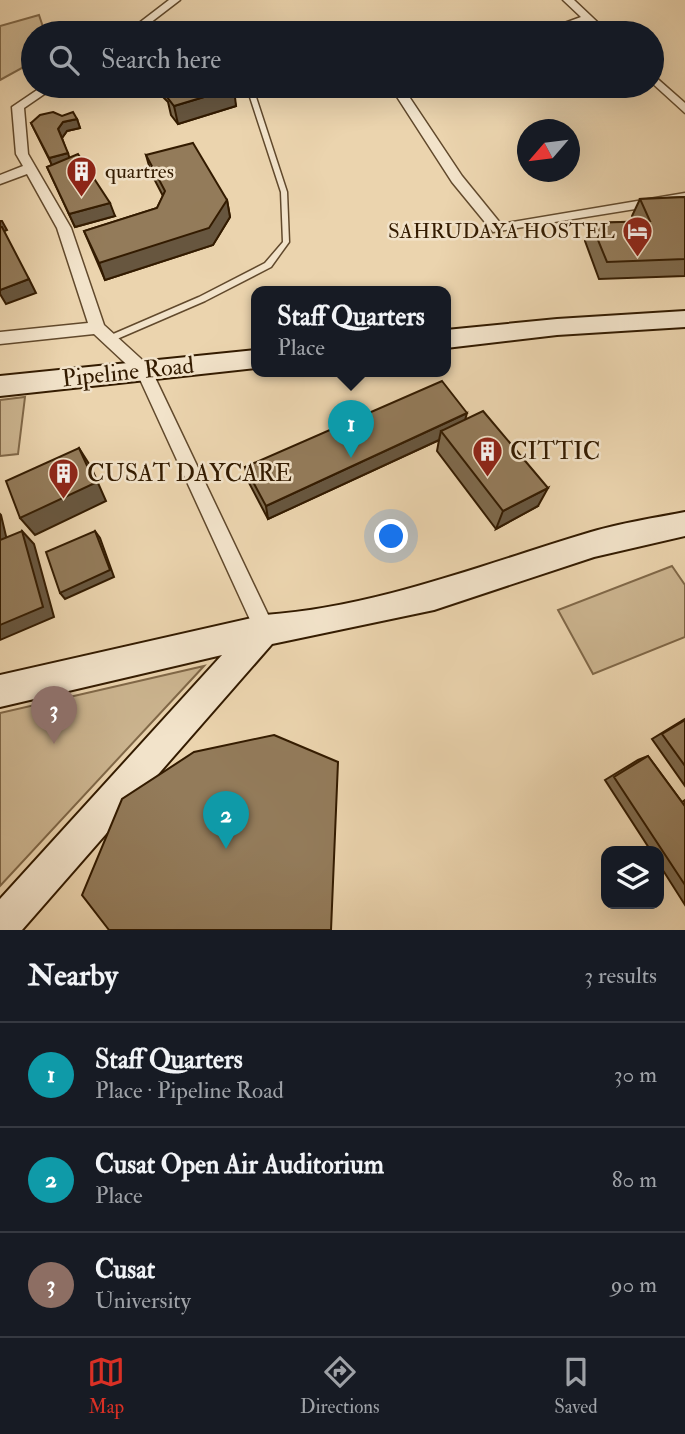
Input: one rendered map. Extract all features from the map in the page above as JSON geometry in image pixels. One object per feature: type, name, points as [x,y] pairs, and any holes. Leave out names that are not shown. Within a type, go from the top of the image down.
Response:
[{"type":"street","points":[[147,21],[176,0]]},
{"type":"street","points":[[568,0],[589,21]]},
{"type":"street","points":[[580,21],[586,19]]},
{"type":"street","points":[[664,89],[682,106]]},
{"type":"street","points":[[32,98],[18,107],[22,154],[64,228],[102,334],[144,370],[265,630]]},
{"type":"street","points":[[404,98],[457,179],[498,229],[685,197]]},
{"type":"street","points":[[0,180],[30,168]]},
{"type":"street","points":[[451,338],[556,327],[685,319]]},
{"type":"street","points":[[0,338],[102,334]]},
{"type":"street","name":"Pipeline Road","points":[[0,386],[251,360]]},
{"type":"street","points":[[0,691],[265,630],[291,628],[434,596],[594,544],[685,524]]},
{"type":"street","points":[[0,927],[265,630]]},
{"type":"lane","points":[[102,334],[202,299],[268,265],[286,242],[284,192],[253,98]]},
{"type":"shaded area","points":[[39,15],[41,21],[21,21],[21,69],[0,80],[0,26]]},
{"type":"shaded area","points":[[25,397],[18,454],[0,456],[0,400]]},
{"type":"shaded area","points":[[672,566],[685,585],[685,637],[593,674],[558,610]]},
{"type":"shaded area","points":[[204,666],[0,886],[0,713]]},
{"type":"building","points":[[168,98],[201,98],[174,106]]},
{"type":"building","name":"quartres","points":[[53,112],[62,116],[73,112],[77,119],[63,122],[58,129],[68,153],[49,158],[31,123],[40,115]]},
{"type":"building","points":[[193,143],[227,200],[209,228],[99,263],[84,231],[157,208],[165,191],[146,155]]},
{"type":"building","name":"quartres","points":[[78,154],[110,203],[69,214],[47,167]]},
{"type":"building","name":"SAHRUDAYA HOSTEL","points":[[685,197],[685,259],[607,262],[591,223],[650,221],[640,199]]},
{"type":"building","points":[[0,227],[29,279],[0,290]]},
{"type":"building","points":[[442,381],[467,413],[266,506],[245,467]]},
{"type":"building","points":[[483,411],[548,488],[503,511],[441,431]]},
{"type":"building","points":[[79,448],[95,483],[20,518],[6,481]]},
{"type":"building","points":[[22,531],[43,607],[0,625],[0,540]]},
{"type":"building","points":[[95,531],[110,570],[60,593],[46,552]]},
{"type":"building","points":[[685,720],[685,766],[662,734]]},
{"type":"building","points":[[274,735],[338,762],[331,930],[109,930],[82,895],[122,799],[194,752]]},
{"type":"building","points":[[648,756],[685,804],[685,885],[664,853],[664,846],[659,846],[614,777]]},
{"type":"place","name":"quartres","points":[[82,198]]},
{"type":"place","name":"SAHRUDAYA HOSTEL","points":[[638,258]]},
{"type":"place","name":"Staff Quarters","points":[[351,458]]},
{"type":"place","name":"CITTIC","points":[[487,478]]},
{"type":"place","name":"CUSAT DAYCARE","points":[[64,500]]},
{"type":"place","name":"Cusat","points":[[54,744]]},
{"type":"place","name":"Cusat Open Air Auditorium","points":[[226,849]]}]
